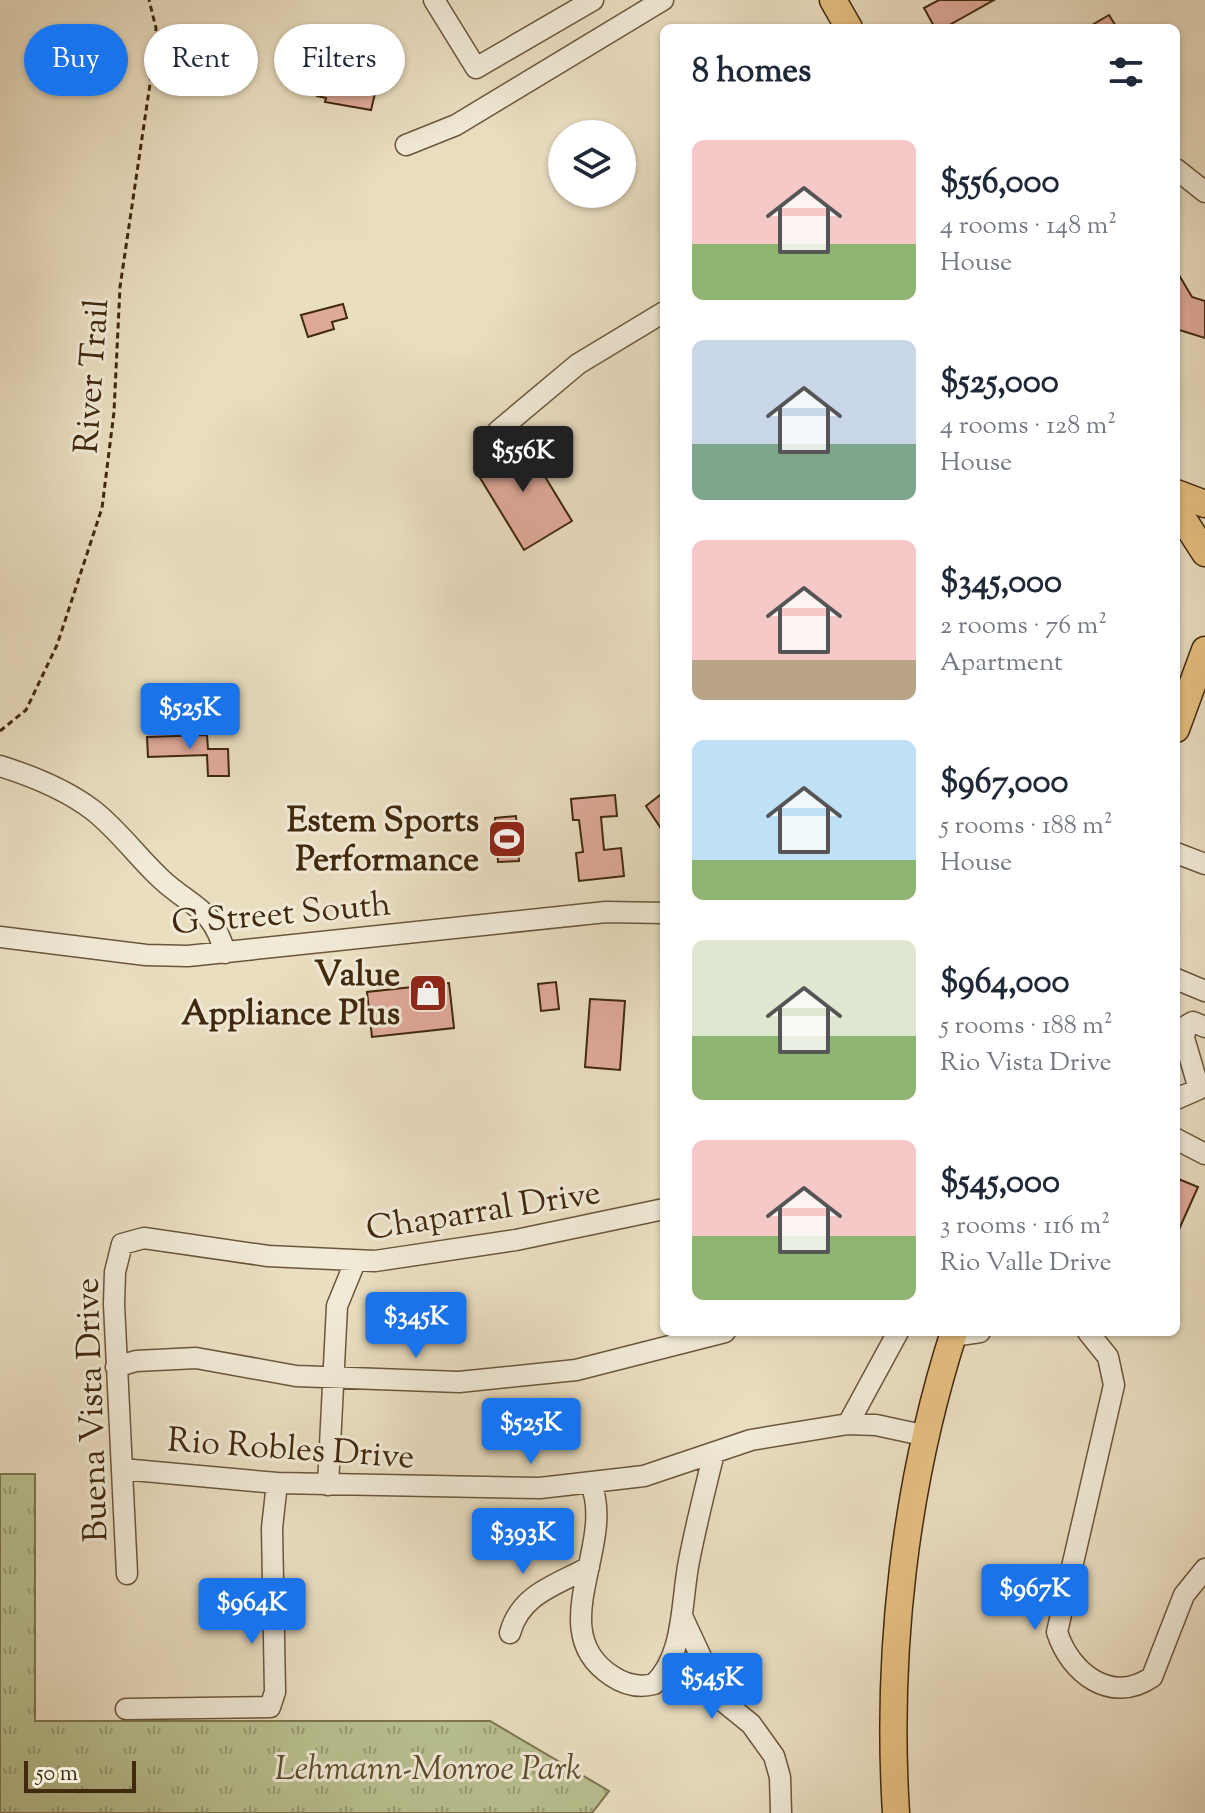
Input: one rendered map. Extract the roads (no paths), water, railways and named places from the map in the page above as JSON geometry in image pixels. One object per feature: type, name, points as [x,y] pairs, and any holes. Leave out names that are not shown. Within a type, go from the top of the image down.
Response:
[{"type":"main road","points":[[833,0],[847,24]]},
{"type":"main road","points":[[1180,485],[1205,486]]},
{"type":"main road","points":[[1180,495],[1205,504]]},
{"type":"main road","points":[[1180,514],[1205,553]]},
{"type":"main road","points":[[1180,718],[1205,650]]},
{"type":"main road","points":[[896,1813],[892,1730],[896,1638],[912,1507],[952,1336]]},
{"type":"street","points":[[434,0],[476,68],[593,0]]},
{"type":"street","points":[[406,145],[456,125],[656,2]]},
{"type":"street","points":[[1180,172],[1205,192]]},
{"type":"street","points":[[498,431],[578,364],[660,314]]},
{"type":"street","points":[[0,766],[40,781],[94,811],[160,878],[208,915],[219,932],[225,953]]},
{"type":"street","points":[[1180,855],[1205,864]]},
{"type":"street","name":"G Street South","points":[[0,937],[146,955],[225,953],[606,912],[660,913]]},
{"type":"street","points":[[1180,981],[1205,991]]},
{"type":"street","points":[[1180,1097],[1199,1089],[1184,1038],[1186,1026],[1193,1022],[1205,1027]]},
{"type":"street","points":[[1180,1141],[1205,1154]]},
{"type":"street","name":"Chaparral Drive","points":[[122,1244],[144,1238],[253,1255],[355,1262],[404,1259],[516,1240],[660,1210]]},
{"type":"street","name":"Buena Vista Drive","points":[[122,1244],[115,1272],[116,1367],[127,1574]]},
{"type":"street","points":[[328,1485],[337,1306],[355,1262]]},
{"type":"street","points":[[116,1367],[136,1361],[196,1358],[296,1376],[428,1382],[517,1378],[576,1370],[709,1336]]},
{"type":"street","points":[[848,1424],[896,1336]]},
{"type":"street","points":[[1091,1336],[1108,1357],[1114,1385],[1057,1632],[1063,1652],[1074,1667],[1096,1682],[1119,1688],[1142,1683],[1152,1677],[1184,1595],[1205,1569]]},
{"type":"street","name":"Rio Robles Drive","points":[[122,1469],[277,1483],[540,1488],[591,1484],[663,1472],[773,1435],[848,1424],[876,1425],[927,1436]]},
{"type":"street","points":[[591,1484],[599,1510],[581,1636],[586,1651],[615,1678],[633,1685],[654,1684],[666,1667],[682,1616],[688,1563],[714,1453]]},
{"type":"street","points":[[126,1709],[270,1707],[275,1692],[272,1528],[277,1483]]},
{"type":"street","points":[[510,1633],[515,1617],[525,1603],[589,1567]]},
{"type":"street","points":[[682,1616],[702,1659],[707,1683],[719,1698],[751,1724],[774,1756],[780,1777],[781,1813]]},
{"type":"place","name":"Estem Sports Performance","points":[[507,839]]},
{"type":"place","name":"Value Appliance Plus","points":[[428,993]]},
{"type":"park label","name":"Lehmann-Monroe Park","points":[[428,1767]]}]
